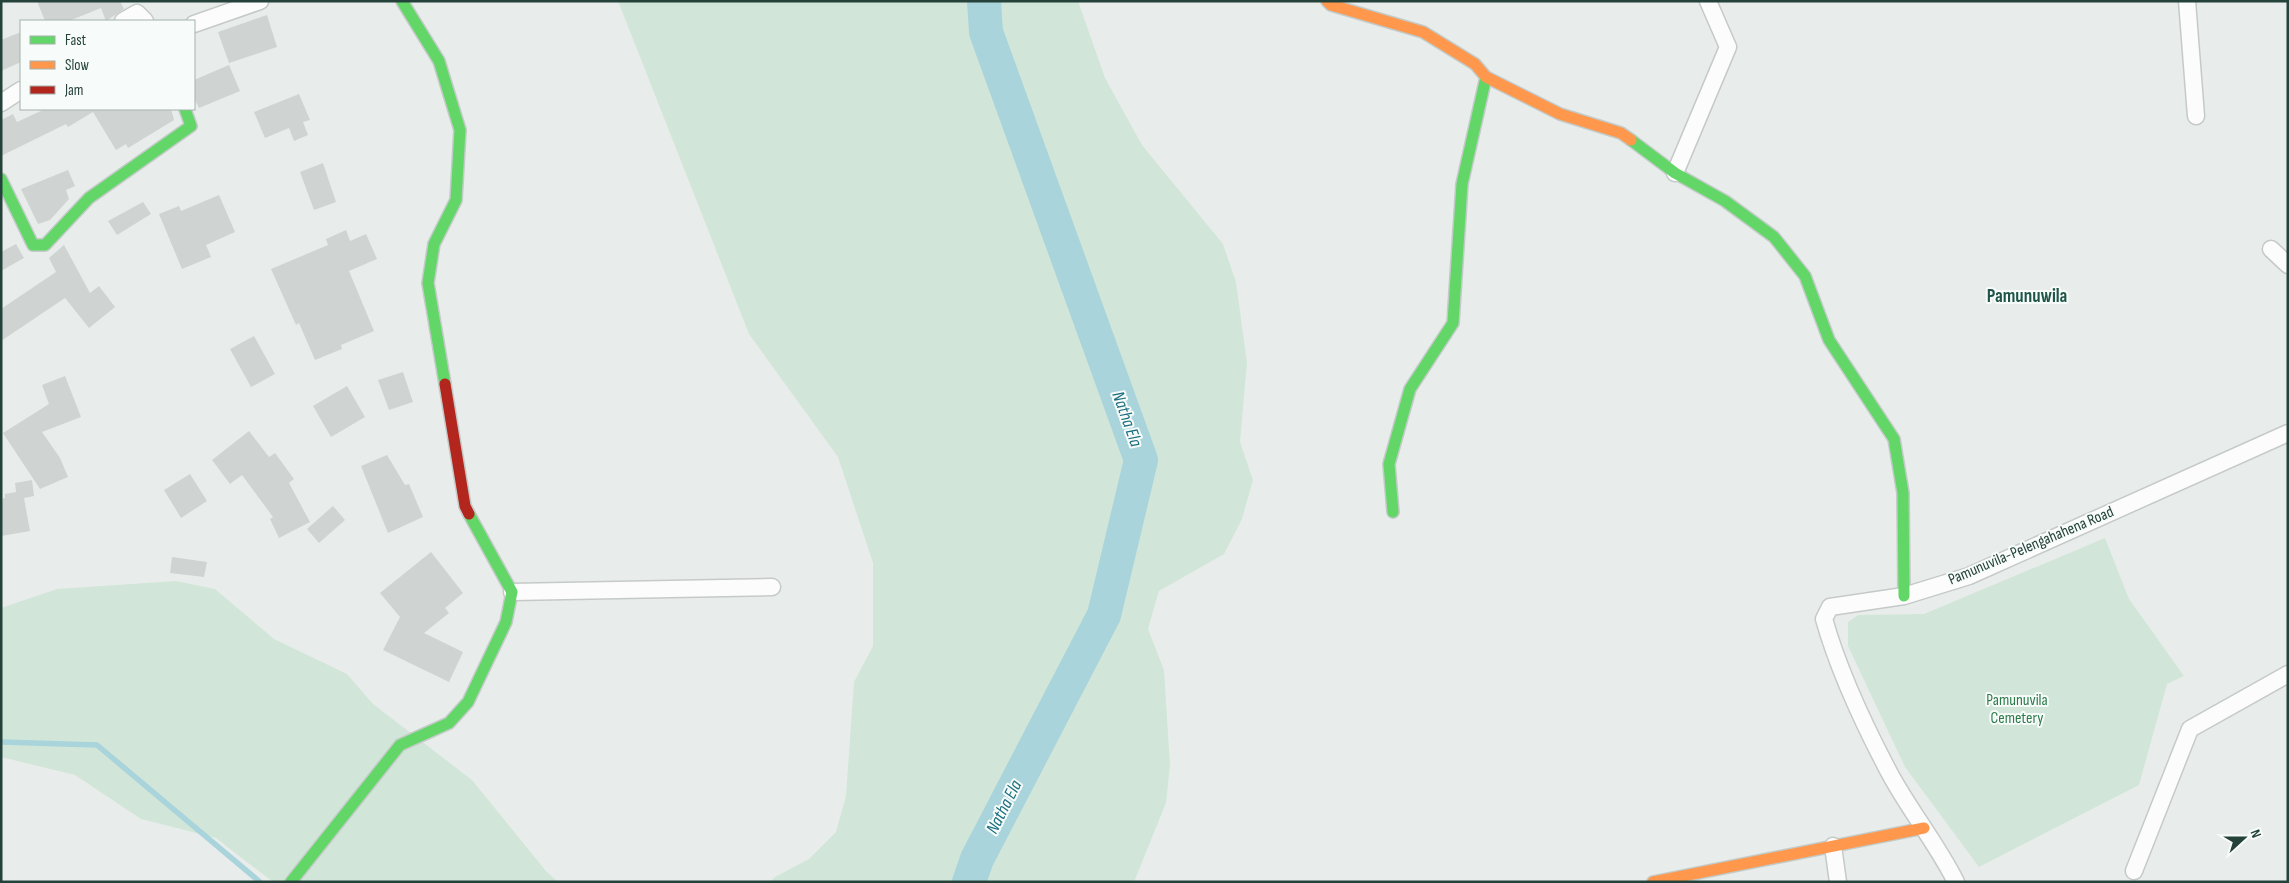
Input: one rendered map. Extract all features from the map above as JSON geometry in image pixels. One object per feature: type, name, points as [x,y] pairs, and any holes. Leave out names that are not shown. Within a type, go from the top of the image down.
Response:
[{"type":"street","points":[[195,24],[260,1]]},
{"type":"street","points":[[291,882],[400,745],[449,723],[468,702],[506,622],[512,592],[465,506],[428,283],[434,244],[456,200],[460,130],[439,61],[402,1]]},
{"type":"street","points":[[1327,1],[1332,5],[1423,32],[1474,64],[1486,76],[1560,114],[1622,133],[1675,173],[1725,202],[1774,237],[1805,276],[1829,340],[1894,439],[1904,493],[1904,596]]},
{"type":"street","points":[[1675,173],[1728,47],[1708,1]]},
{"type":"street","points":[[2187,1],[2196,116]]},
{"type":"street","points":[[125,20],[138,13],[144,20]]},
{"type":"street","points":[[1393,512],[1389,464],[1410,389],[1453,323],[1462,184],[1486,76]]},
{"type":"street","points":[[1,102],[20,91]]},
{"type":"street","points":[[1,180],[33,245],[44,245],[89,198],[191,126],[185,110]]},
{"type":"street","points":[[2271,249],[2288,264]]},
{"type":"street","name":"Pamunuvila-Pelengahahena Road","points":[[1956,882],[1890,774],[1835,658],[1824,619],[1830,607],[1904,596],[1969,576],[2288,433]]},
{"type":"street","points":[[512,592],[772,587]]},
{"type":"street","points":[[2134,871],[2190,729],[2288,674]]},
{"type":"street","points":[[1653,882],[1711,877],[1833,846],[1924,828]]},
{"type":"street","points":[[1833,846],[1838,882]]},
{"type":"green space","points":[[618,1],[1078,1],[1105,78],[1142,145],[1223,244],[1236,282],[1247,363],[1240,442],[1253,480],[1242,519],[1224,554],[1159,591],[1148,629],[1164,670],[1170,765],[1166,803],[1134,882],[770,882],[775,877],[809,859],[836,832],[846,796],[854,682],[873,646],[873,563],[838,457],[749,334]]},
{"type":"green space","name":"Pamunuvila Cemetery","points":[[2105,538],[2129,599],[2184,676],[2167,684],[2139,785],[1979,867],[1905,767],[1848,646],[1848,622],[1858,615],[1924,614]]},
{"type":"green space","points":[[176,581],[215,589],[274,639],[347,674],[373,704],[472,780],[546,871],[558,882],[273,882],[216,838],[141,819],[75,775],[1,757],[1,608],[57,589]]},
{"type":"building","points":[[37,1],[120,1],[124,9],[108,20],[106,20],[101,8],[71,20],[45,20]]},
{"type":"building","points":[[267,15],[277,47],[229,63],[218,32]]},
{"type":"building","points":[[20,32],[20,62],[1,71],[1,40]]},
{"type":"building","points":[[229,65],[240,91],[199,108],[195,100],[195,80]]},
{"type":"building","points":[[299,94],[310,120],[303,122],[308,135],[294,141],[289,128],[265,138],[254,112]]},
{"type":"building","points":[[43,110],[171,110],[174,120],[128,148],[126,144],[116,150],[93,112],[68,127],[66,124],[1,156],[1,120],[13,114],[17,122]]},
{"type":"building","points":[[323,163],[336,202],[314,210],[300,172]]},
{"type":"building","points":[[68,170],[75,186],[66,190],[69,199],[50,220],[38,224],[21,189]]},
{"type":"building","points":[[219,195],[235,232],[206,245],[211,257],[182,269],[159,214],[179,206],[181,211]]},
{"type":"building","points":[[143,202],[151,214],[117,235],[108,221]]},
{"type":"building","points":[[346,230],[350,241],[366,234],[377,259],[349,271],[374,331],[341,345],[342,349],[315,360],[299,323],[296,325],[271,269],[328,245],[326,239]]},
{"type":"building","points":[[16,244],[24,258],[1,271],[1,252]]},
{"type":"building","points":[[64,245],[90,293],[99,286],[115,307],[89,328],[65,298],[1,341],[1,309],[56,272],[49,258]]},
{"type":"building","points":[[254,336],[275,374],[251,387],[230,349]]},
{"type":"building","points":[[403,372],[413,402],[389,410],[378,380]]},
{"type":"building","points":[[65,376],[81,417],[42,432],[60,458],[68,477],[40,489],[3,433],[49,404],[42,385]]},
{"type":"building","points":[[347,386],[365,417],[331,437],[313,406]]},
{"type":"building","points":[[249,431],[269,457],[275,453],[294,479],[289,483],[310,522],[279,538],[270,519],[273,517],[242,475],[230,484],[212,460]]},
{"type":"building","points":[[387,455],[405,485],[409,484],[423,517],[388,533],[361,466]]},
{"type":"building","points":[[190,474],[207,501],[181,518],[164,490]]},
{"type":"building","points":[[32,480],[34,496],[24,498],[30,531],[1,536],[1,499],[5,498],[5,494],[16,492],[15,483]]},
{"type":"building","points":[[333,506],[345,520],[319,543],[307,529]]},
{"type":"building","points":[[431,552],[463,593],[445,608],[449,613],[424,633],[463,652],[449,682],[383,650],[400,617],[380,593]]},
{"type":"building","points":[[172,557],[207,562],[204,577],[170,573]]},
{"type":"waterway","name":"Natha Ela","points":[[969,882],[977,859],[1104,615],[1141,460],[986,32],[984,1]]},
{"type":"waterway","points":[[1,742],[97,745],[260,882]]},
{"type":"traffic: fast","points":[[402,1],[439,61],[460,130],[456,200],[434,244],[428,283],[445,384]]},
{"type":"traffic: fast","points":[[1393,512],[1389,464],[1410,389],[1453,323],[1462,184],[1486,77]]},
{"type":"traffic: fast","points":[[1,179],[33,245],[45,245],[89,198],[191,126],[185,110]]},
{"type":"traffic: fast","points":[[1631,140],[1675,173],[1725,201],[1774,237],[1805,276],[1829,340],[1894,439],[1903,493],[1904,596]]},
{"type":"traffic: fast","points":[[291,882],[400,745],[449,723],[468,702],[506,622],[512,592],[469,514]]},
{"type":"traffic: slow","points":[[1327,1],[1331,5],[1423,32],[1475,64],[1486,77],[1560,114],[1621,133],[1631,140]]},
{"type":"traffic: slow","points":[[1653,882],[1924,828]]},
{"type":"traffic: jam","points":[[445,384],[465,506],[469,514]]},
{"type":"district","name":"Pamunuwila","points":[[2027,296]]}]
